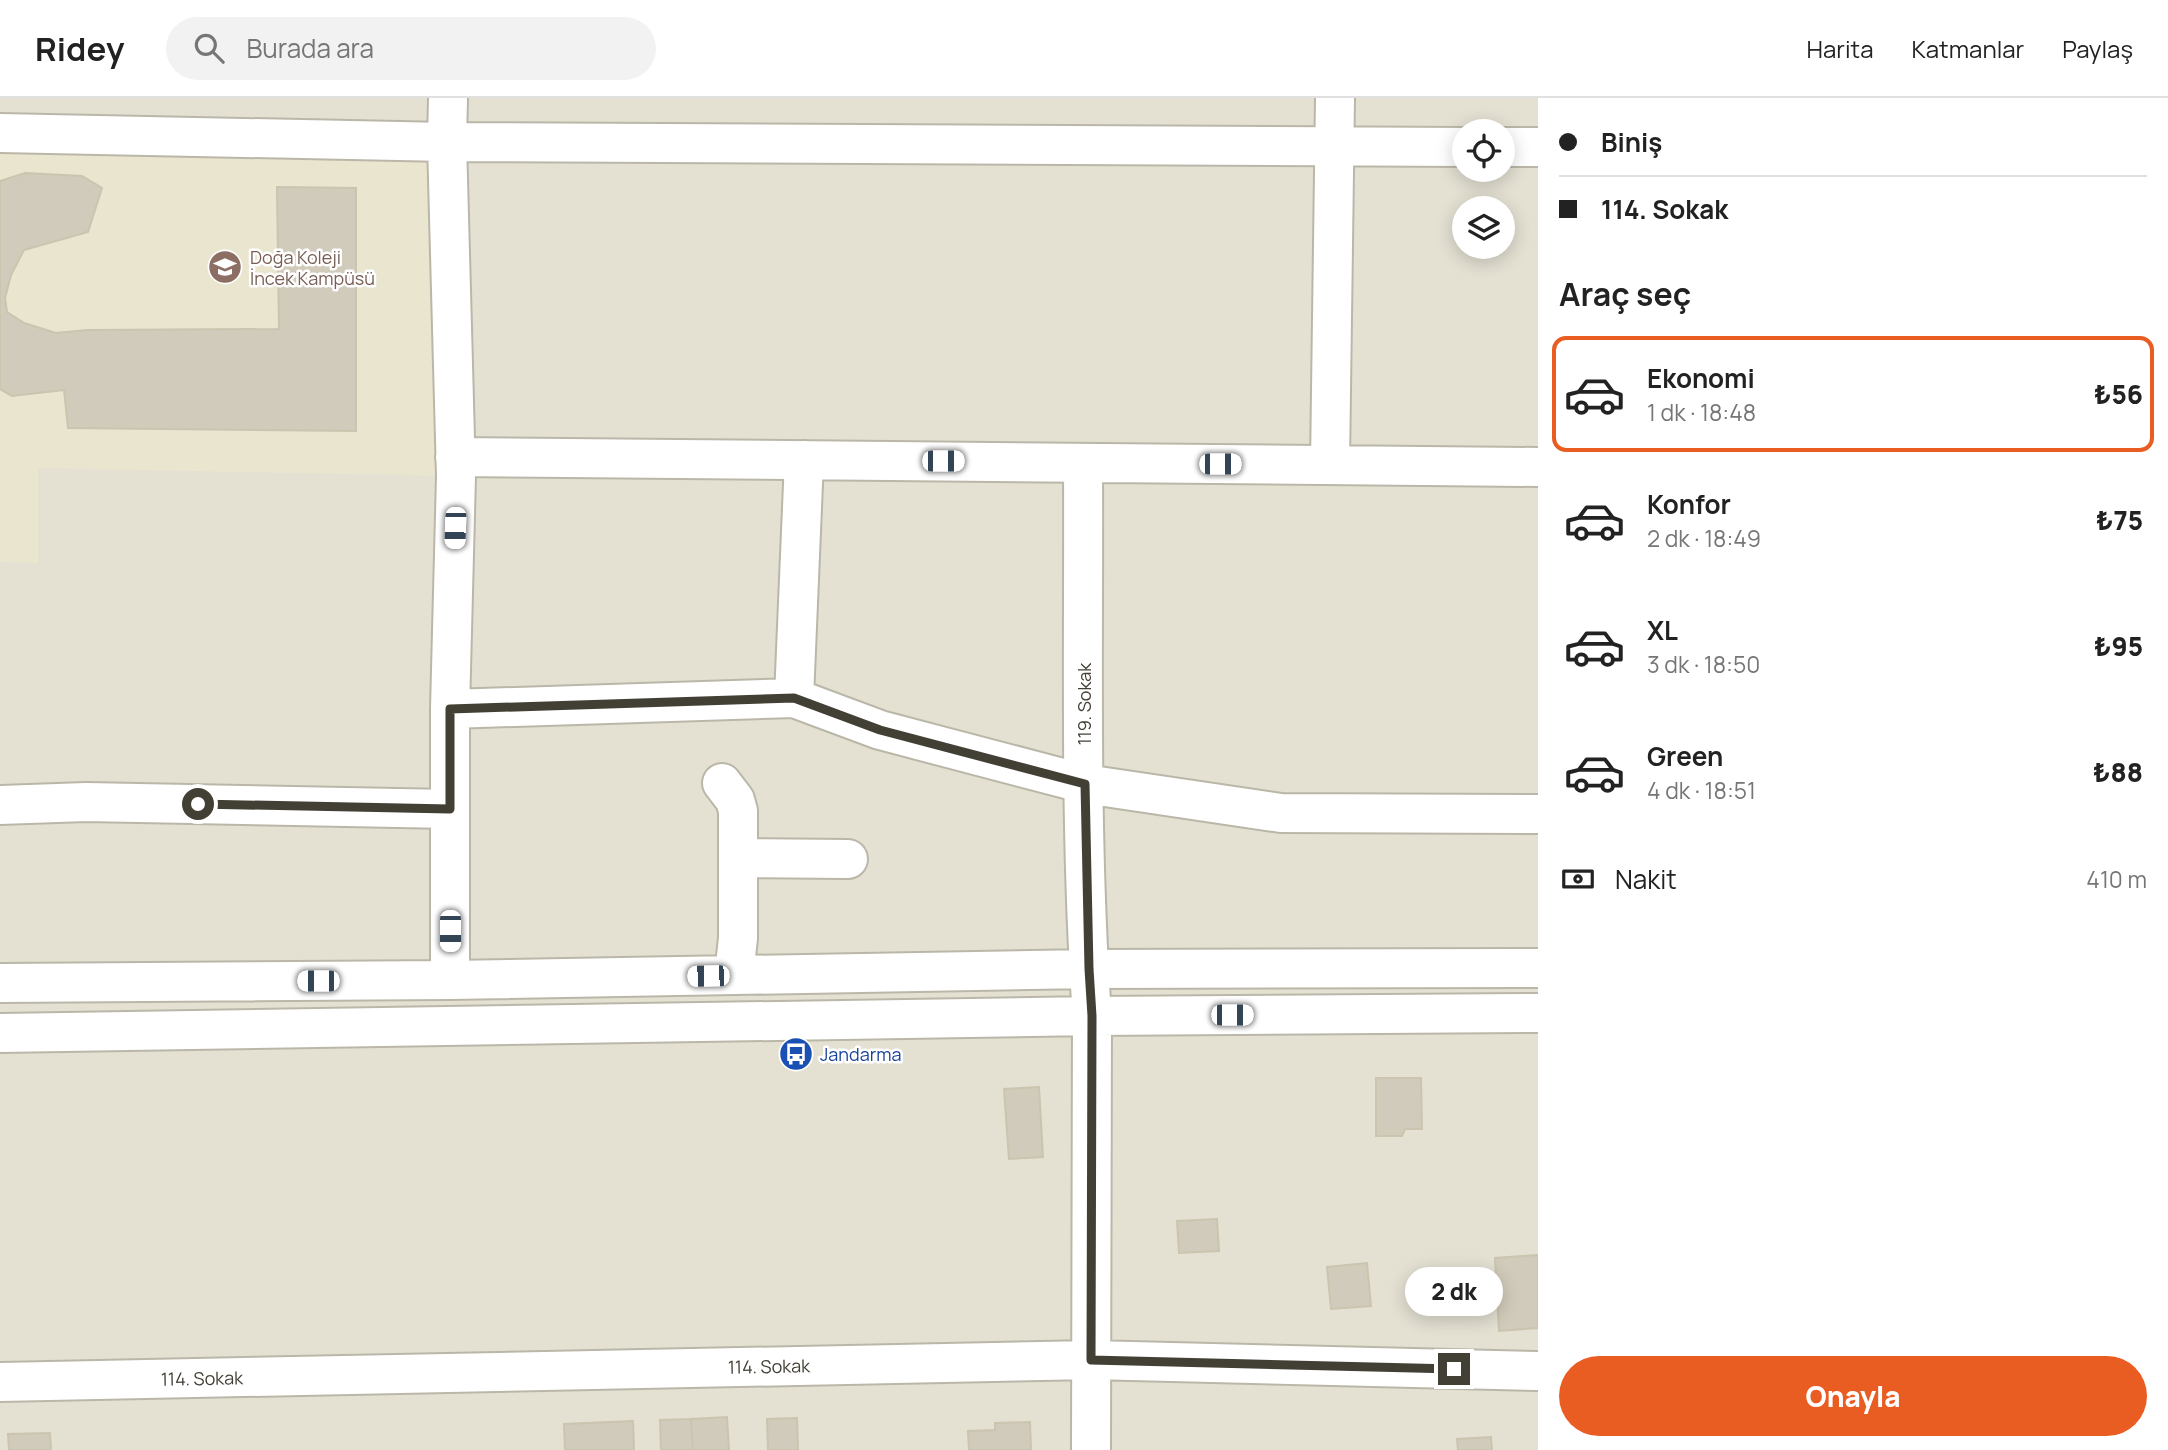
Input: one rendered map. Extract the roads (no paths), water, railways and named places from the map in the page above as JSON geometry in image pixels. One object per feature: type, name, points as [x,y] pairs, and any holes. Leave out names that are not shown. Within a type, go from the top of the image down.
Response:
[{"type":"street","points":[[448,98],[456,476],[450,709],[450,980]]},
{"type":"street","points":[[1330,465],[1335,98]]},
{"type":"street","points":[[0,133],[447,142],[1452,147]]},
{"type":"street","points":[[1515,147],[1538,147]]},
{"type":"street","points":[[455,457],[1538,467]]},
{"type":"street","points":[[794,698],[804,460]]},
{"type":"street","name":"119. Sokak","points":[[1083,463],[1085,784],[1092,1016],[1091,1450]]},
{"type":"street","points":[[450,709],[794,698],[880,730],[1085,784],[1281,813],[1538,814]]},
{"type":"street","points":[[722,782],[735,800],[738,811],[738,939],[734,975]]},
{"type":"street","points":[[0,805],[86,802],[450,809]]},
{"type":"street","points":[[738,858],[848,859]]},
{"type":"street","points":[[0,983],[450,980],[1089,969],[1538,968]]},
{"type":"street","points":[[0,1033],[1092,1016],[1538,1013]]},
{"type":"street","name":"114. Sokak","points":[[0,1382],[1091,1360],[1538,1371]]},
{"type":"place","name":"Doğa Koleji İncek Kampüsü","points":[[225,267]]},
{"type":"place","name":"Jandarma","points":[[796,1054]]}]
